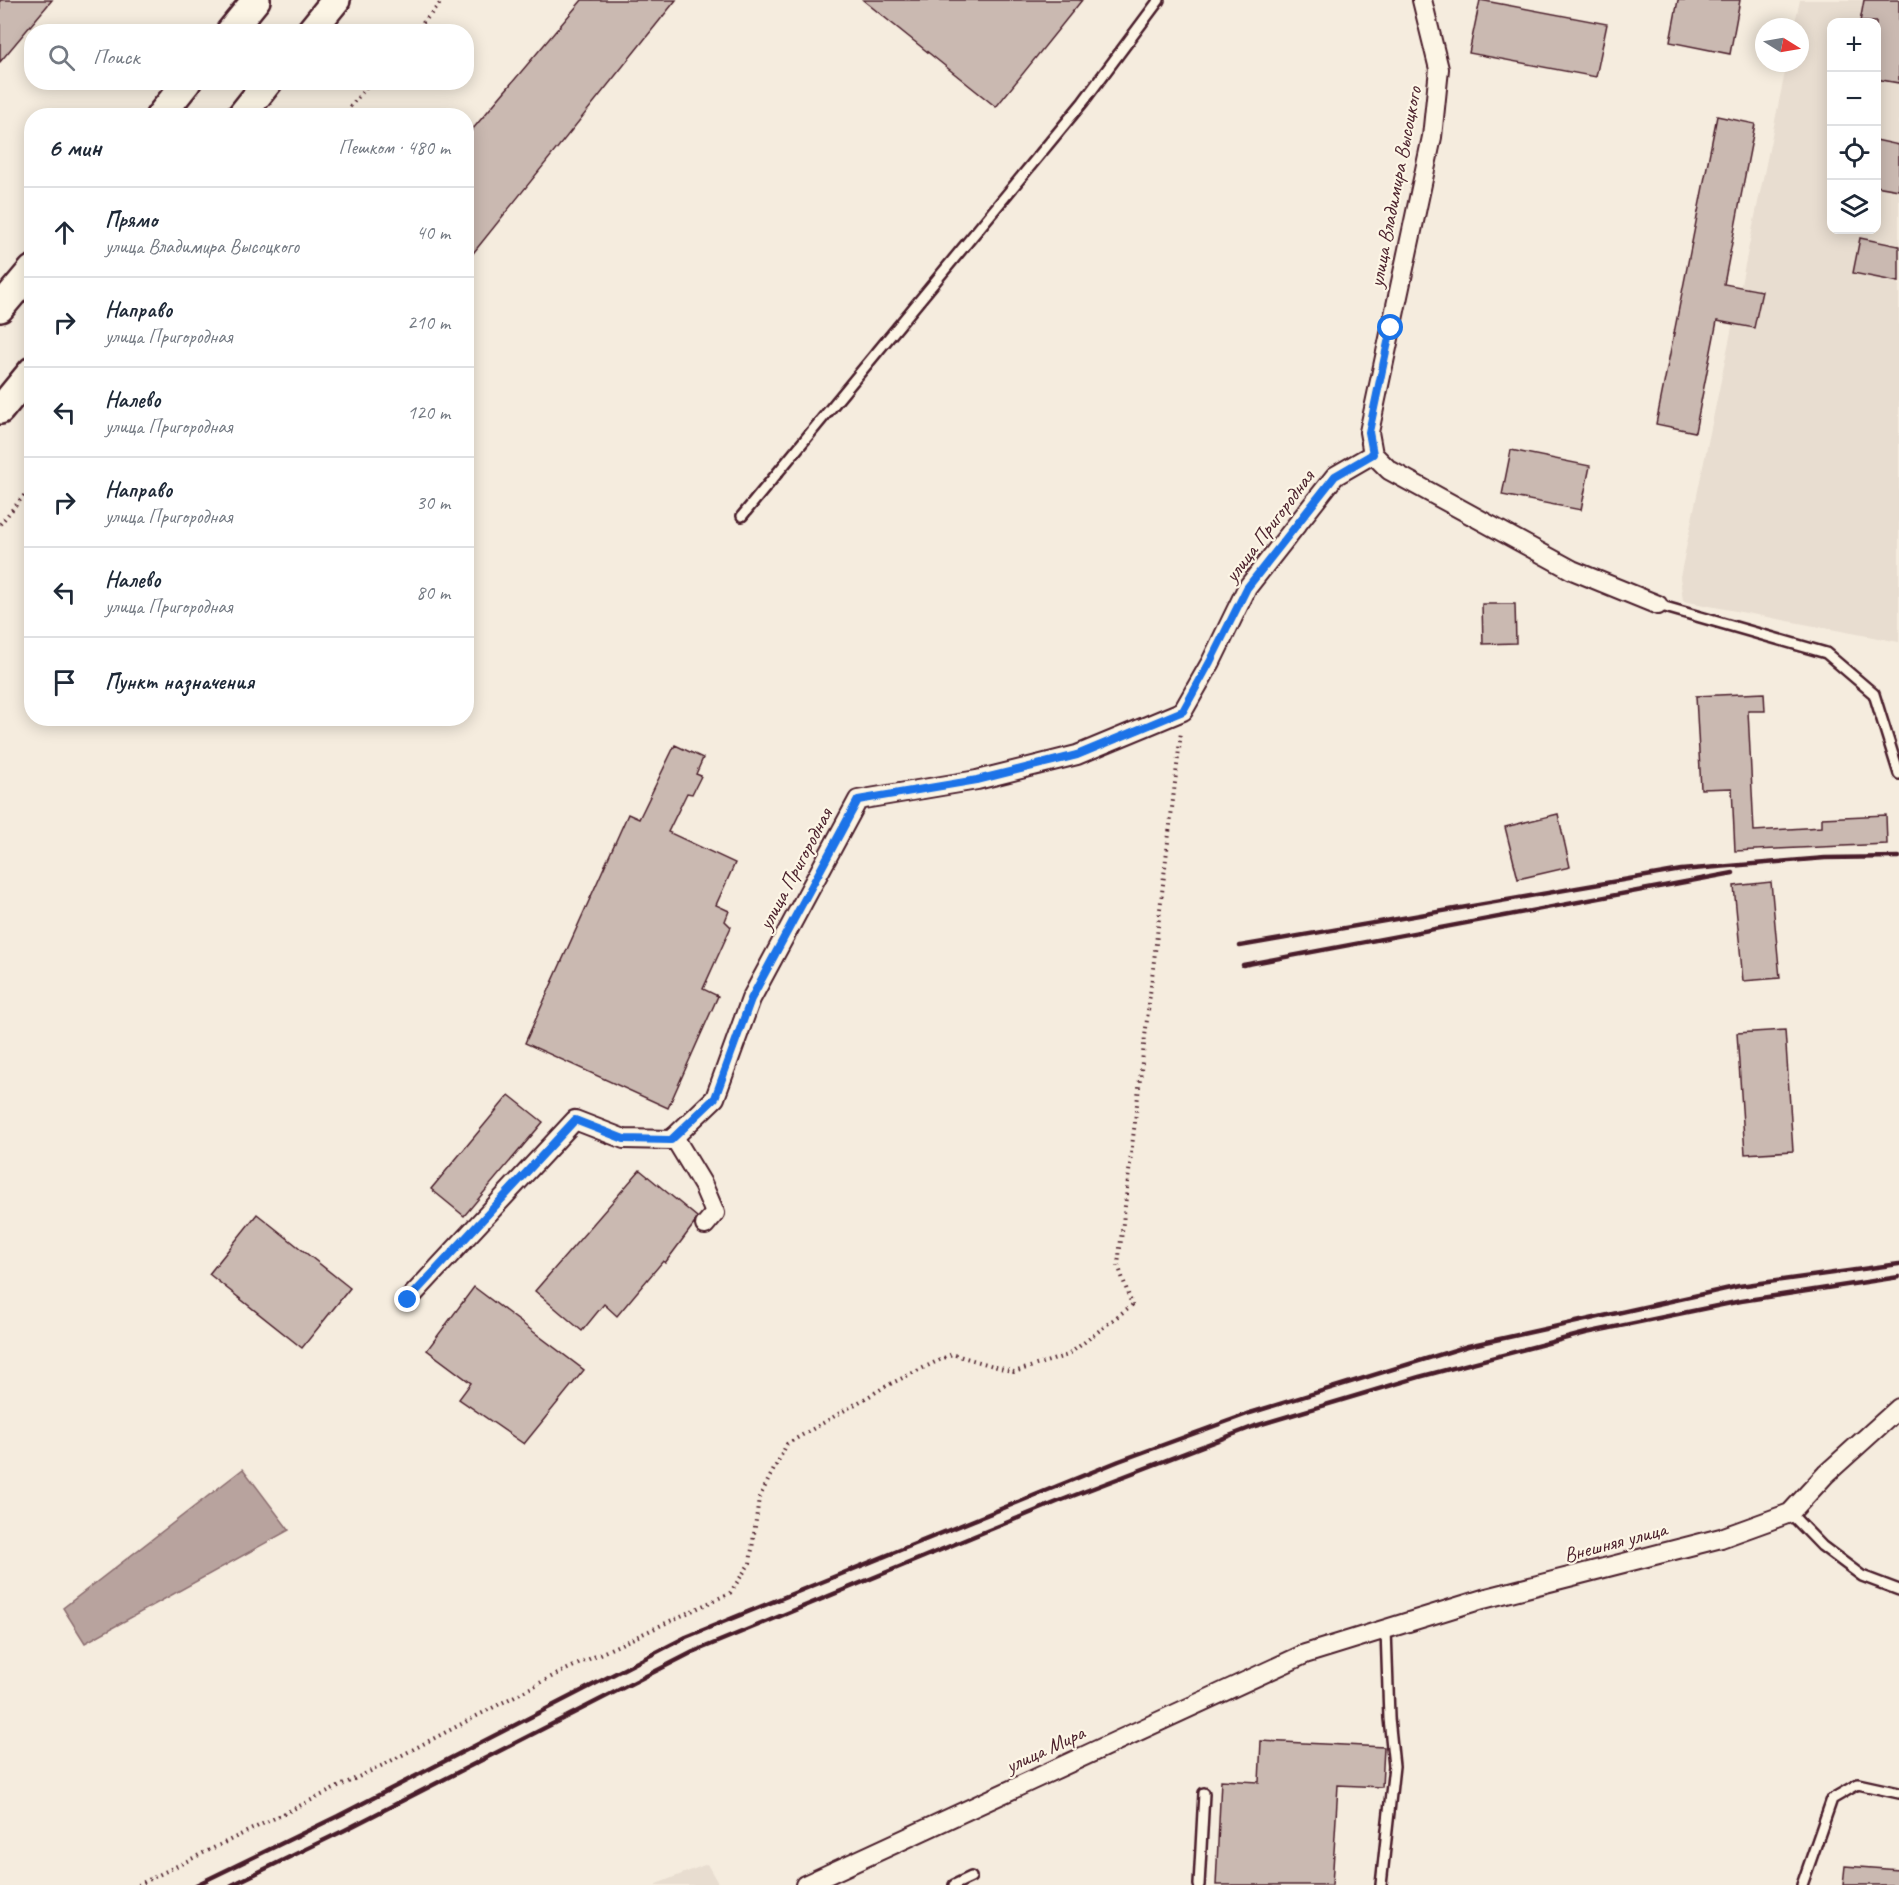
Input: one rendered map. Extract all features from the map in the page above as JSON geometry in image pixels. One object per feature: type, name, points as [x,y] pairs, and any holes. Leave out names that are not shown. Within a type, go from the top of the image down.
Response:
[{"type":"main road","points":[[236,24],[256,0]]},
{"type":"main road","points":[[316,24],[336,0]]},
{"type":"main road","points":[[167,108],[181,90]]},
{"type":"main road","points":[[247,108],[262,90]]},
{"type":"main road","points":[[0,308],[24,280]]},
{"type":"main road","points":[[0,410],[24,381]]},
{"type":"street","name":"улица Владимира Высоцкого","points":[[1373,454],[1369,432],[1432,137],[1439,69],[1422,0]]},
{"type":"street","points":[[1373,454],[1389,470],[1572,570],[1658,605]]},
{"type":"street","name":"улица Пригородная","points":[[674,1137],[715,1098],[751,999],[858,800],[977,780],[1077,755],[1183,711],[1247,588],[1335,476],[1373,454]]},
{"type":"street","points":[[408,1300],[575,1120],[624,1139],[671,1140],[674,1137],[703,1185],[715,1213],[705,1225]]},
{"type":"street","name":"Внешняя улица","points":[[1305,1654],[1483,1599],[1721,1538],[1790,1513],[1826,1474],[1899,1408]]},
{"type":"street","name":"улица Мира","points":[[805,1885],[1305,1654]]},
{"type":"lane","points":[[742,516],[1083,102],[1159,0]]},
{"type":"lane","points":[[1658,605],[1826,653],[1874,694],[1899,774]]},
{"type":"lane","points":[[1790,1513],[1822,1546],[1862,1576],[1899,1590]]},
{"type":"lane","points":[[1381,1885],[1394,1766],[1389,1718],[1386,1629]]},
{"type":"lane","points":[[1802,1885],[1832,1799],[1858,1785],[1899,1793]]},
{"type":"lane","points":[[1199,1885],[1204,1793]]},
{"type":"lane","points":[[954,1885],[972,1877]]},
{"type":"path","points":[[423,24],[443,0]]},
{"type":"path","points":[[349,108],[364,90]]},
{"type":"path","points":[[0,524],[24,496]]},
{"type":"path","points":[[138,1885],[385,1764],[557,1674],[730,1593],[750,1563],[759,1498],[787,1444],[797,1438],[888,1385],[952,1354],[1014,1372],[1068,1355],[1132,1305],[1118,1265],[1183,711]]},
{"type":"shaded area","points":[[1800,0],[1899,0],[1899,642],[1683,601],[1680,577],[1785,72],[1809,72],[1809,18],[1796,18]]},
{"type":"shaded area","points":[[243,1469],[289,1530],[85,1643],[63,1608]]},
{"type":"shaded area","points":[[707,1864],[719,1885],[654,1885]]},
{"type":"building","points":[[0,0],[52,0],[32,24],[24,24],[24,33],[0,62]]},
{"type":"building","points":[[582,0],[676,0],[474,252],[474,128]]},
{"type":"building","points":[[863,0],[1082,0],[996,107]]},
{"type":"building","points":[[1480,0],[1607,24],[1596,77],[1469,53]]},
{"type":"building","points":[[1678,0],[1740,0],[1730,54],[1670,42]]},
{"type":"building","points":[[1864,0],[1899,0],[1899,83],[1881,80],[1881,18],[1861,18]]},
{"type":"building","points":[[1717,116],[1755,124],[1724,284],[1762,291],[1754,328],[1717,321],[1695,432],[1656,424]]},
{"type":"building","points":[[1881,141],[1899,145],[1899,190],[1881,187]]},
{"type":"building","points":[[1860,238],[1899,246],[1899,282],[1853,273]]},
{"type":"building","points":[[1511,450],[1590,466],[1581,510],[1502,495]]},
{"type":"building","points":[[1482,604],[1515,604],[1516,643],[1483,644]]},
{"type":"building","points":[[1764,693],[1765,711],[1748,711],[1754,831],[1822,827],[1822,818],[1886,815],[1887,844],[1735,851],[1732,788],[1701,789],[1696,696]]},
{"type":"building","points":[[675,745],[703,758],[696,774],[701,776],[692,794],[687,793],[668,832],[735,863],[716,905],[729,911],[725,921],[731,927],[703,989],[718,996],[668,1108],[525,1043],[628,814],[639,819]]},
{"type":"building","points":[[1558,814],[1570,867],[1518,879],[1505,827]]},
{"type":"building","points":[[1771,882],[1780,978],[1743,981],[1734,886]]},
{"type":"building","points":[[1785,1030],[1793,1151],[1745,1154],[1737,1033]]},
{"type":"building","points":[[509,1095],[543,1122],[464,1216],[431,1189]]},
{"type":"building","points":[[640,1170],[697,1217],[665,1263],[663,1261],[617,1316],[604,1304],[582,1331],[535,1291]]},
{"type":"building","points":[[257,1214],[350,1288],[302,1348],[209,1274]]},
{"type":"building","points":[[474,1287],[584,1370],[524,1444],[459,1399],[471,1383],[427,1350]]},
{"type":"building","points":[[1261,1741],[1384,1747],[1382,1787],[1338,1785],[1332,1885],[1216,1885],[1221,1780],[1259,1782]]},
{"type":"building","points":[[1845,1866],[1899,1870],[1899,1885],[1843,1885]]},
{"type":"railway","points":[[1240,946],[1681,870],[1825,858],[1899,857]]},
{"type":"railway","points":[[1243,965],[1733,873]]},
{"type":"railway","points":[[196,1885],[338,1816],[686,1637],[1119,1461],[1250,1413],[1468,1346],[1739,1286],[1899,1264]]},
{"type":"railway","points":[[232,1885],[345,1830],[693,1652],[1057,1502],[1255,1426],[1419,1377],[1586,1333],[1741,1301],[1899,1277]]},
{"type":"route","points":[[408,1300],[575,1120],[624,1139],[671,1140],[715,1098],[751,999],[858,800],[977,780],[1077,755],[1183,711],[1247,588],[1335,476],[1373,454],[1369,432],[1391,328]]}]
